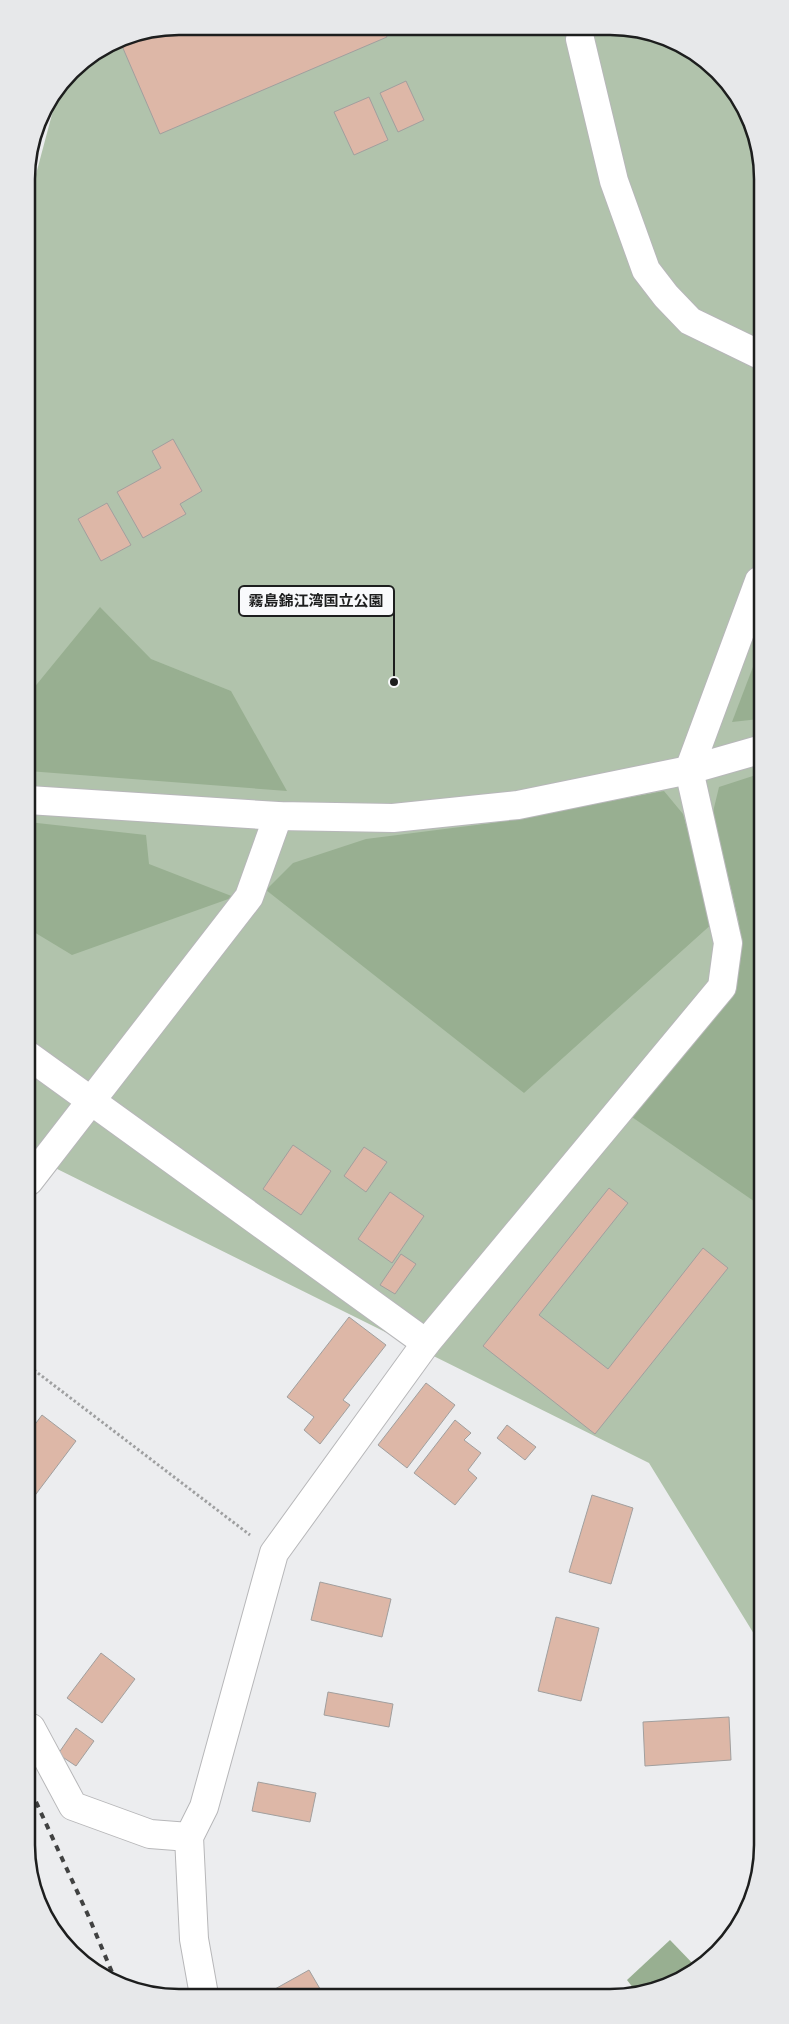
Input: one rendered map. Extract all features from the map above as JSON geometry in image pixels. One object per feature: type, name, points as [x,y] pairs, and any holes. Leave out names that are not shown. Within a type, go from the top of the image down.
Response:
[{"type":"street","points":[[580,39],[614,181],[646,270],[666,296],[690,320],[754,352]]},
{"type":"street","points":[[203,1989],[194,1939],[189,1837],[204,1808],[274,1553],[426,1342],[722,987],[728,943],[689,770],[754,594]]},
{"type":"street","points":[[35,800],[278,816],[393,818],[509,806],[689,770],[754,751]]},
{"type":"street","points":[[35,1173],[249,897],[278,816]]},
{"type":"street","points":[[35,1061],[90,1102],[426,1342]]},
{"type":"street","points":[[35,1735],[73,1806],[150,1834],[189,1837]]},
{"type":"path","points":[[35,1370],[274,1553]]},
{"type":"green space","points":[[160,36],[629,36],[656,43],[690,59],[712,77],[735,107],[749,142],[753,160],[754,179],[754,1634],[649,1463],[35,1158],[35,178],[54,107],[77,77],[107,54],[124,46]]},
{"type":"green space","points":[[100,607],[151,659],[231,691],[287,791],[35,772],[35,686]]},
{"type":"green space","points":[[754,664],[754,720],[732,722]]},
{"type":"green space","points":[[754,776],[754,1201],[629,1115],[733,989],[741,958],[739,923],[713,812],[719,787]]},
{"type":"green space","points":[[664,791],[683,814],[714,922],[524,1093],[266,890],[293,863],[366,839],[492,823]]},
{"type":"green space","points":[[35,823],[146,835],[149,864],[234,897],[72,955],[35,933]]},
{"type":"green space","points":[[670,1940],[692,1963],[665,1978],[647,1984],[633,1987],[627,1980]]},
{"type":"building","points":[[179,35],[386,35],[387,37],[160,134],[122,47],[124,46],[160,36]]},
{"type":"building","points":[[406,81],[424,120],[398,132],[380,93]]},
{"type":"building","points":[[369,97],[388,140],[354,155],[334,112]]},
{"type":"building","points":[[173,439],[202,491],[180,504],[186,514],[143,538],[117,492],[161,468],[152,451]]},
{"type":"building","points":[[107,503],[131,545],[101,561],[78,519]]},
{"type":"building","points":[[293,1145],[331,1171],[301,1215],[263,1189]]},
{"type":"building","points":[[364,1147],[387,1162],[366,1192],[344,1176]]},
{"type":"building","points":[[609,1188],[628,1203],[539,1315],[608,1369],[703,1248],[728,1268],[595,1434],[483,1346]]},
{"type":"building","points":[[390,1192],[424,1216],[392,1263],[358,1239]]},
{"type":"building","points":[[401,1254],[416,1264],[395,1294],[380,1285]]},
{"type":"building","points":[[349,1317],[386,1345],[343,1400],[350,1405],[320,1444],[304,1430],[314,1417],[287,1397]]},
{"type":"building","points":[[426,1383],[455,1405],[407,1468],[378,1445]]},
{"type":"building","points":[[42,1415],[76,1441],[35,1495],[35,1424]]},
{"type":"building","points":[[455,1420],[471,1433],[464,1440],[481,1453],[468,1470],[477,1478],[455,1505],[414,1473]]},
{"type":"building","points":[[507,1425],[536,1447],[525,1460],[497,1438]]},
{"type":"building","points":[[592,1495],[633,1508],[611,1584],[569,1572]]},
{"type":"building","points":[[320,1582],[391,1599],[382,1637],[311,1620]]},
{"type":"building","points":[[556,1617],[599,1628],[581,1701],[538,1691]]},
{"type":"building","points":[[101,1653],[135,1679],[102,1723],[67,1698]]},
{"type":"building","points":[[328,1692],[393,1704],[389,1727],[324,1715]]},
{"type":"building","points":[[729,1717],[731,1760],[645,1766],[643,1722]]},
{"type":"building","points":[[76,1728],[94,1741],[76,1766],[58,1754]]},
{"type":"building","points":[[258,1782],[316,1793],[310,1822],[252,1811]]},
{"type":"building","points":[[309,1970],[320,1989],[275,1989]]},
{"type":"railway","points":[[35,1800],[112,1972]]},
{"type":"place","name":"霧島錦江湾国立公園","points":[[394,682]]}]
